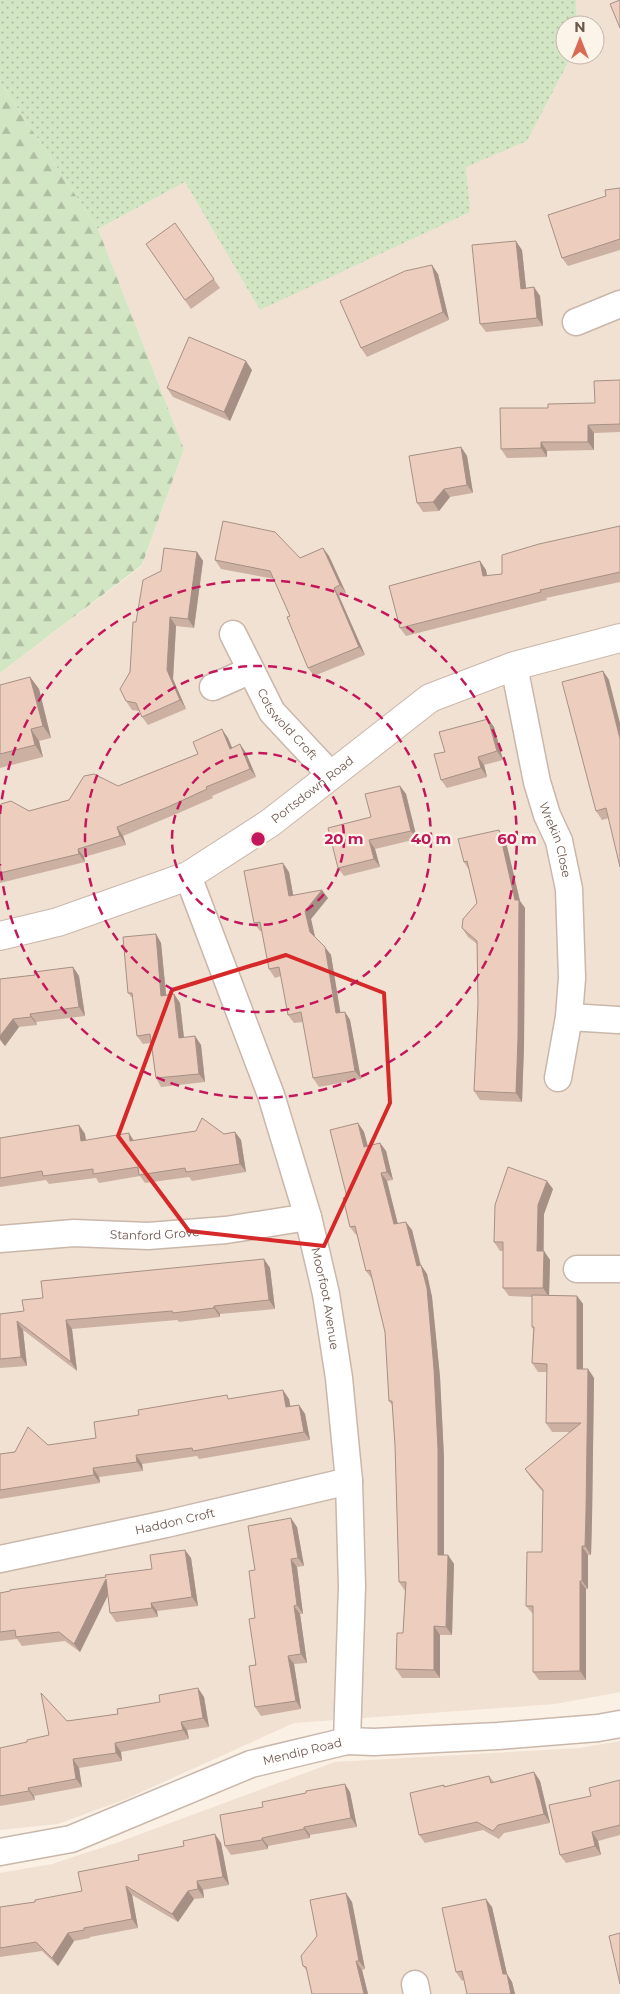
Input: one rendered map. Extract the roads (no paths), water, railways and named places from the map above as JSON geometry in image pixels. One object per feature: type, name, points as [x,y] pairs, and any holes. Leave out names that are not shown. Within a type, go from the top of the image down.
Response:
[{"type":"street","points":[[576,322],[620,304]]},
{"type":"street","name":"Cotswold Croft","points":[[233,634],[272,712],[330,774]]},
{"type":"street","name":"Portsdown Road","points":[[0,936],[58,922],[188,876],[270,823],[330,774],[430,698],[514,666],[620,638]]},
{"type":"street","name":"Wrekin Close","points":[[514,666],[537,782],[547,815],[559,841],[569,889],[572,978],[569,1017],[558,1078]]},
{"type":"street","points":[[213,688],[251,670]]},
{"type":"street","name":"Moorfoot Avenue","points":[[188,876],[271,1095],[308,1217],[326,1294],[339,1378],[349,1481],[352,1586],[347,1741]]},
{"type":"street","points":[[569,1017],[618,1020]]},
{"type":"street","name":"Stanford Grove","points":[[0,1239],[74,1234],[148,1236],[226,1230],[308,1217]]},
{"type":"street","points":[[577,1269],[620,1269]]},
{"type":"street","name":"Haddon Croft","points":[[0,1559],[349,1481]]},
{"type":"street","name":"Mendip Road","points":[[0,1852],[71,1838],[251,1764],[347,1741],[374,1742],[498,1736],[598,1728],[620,1724]]}]
